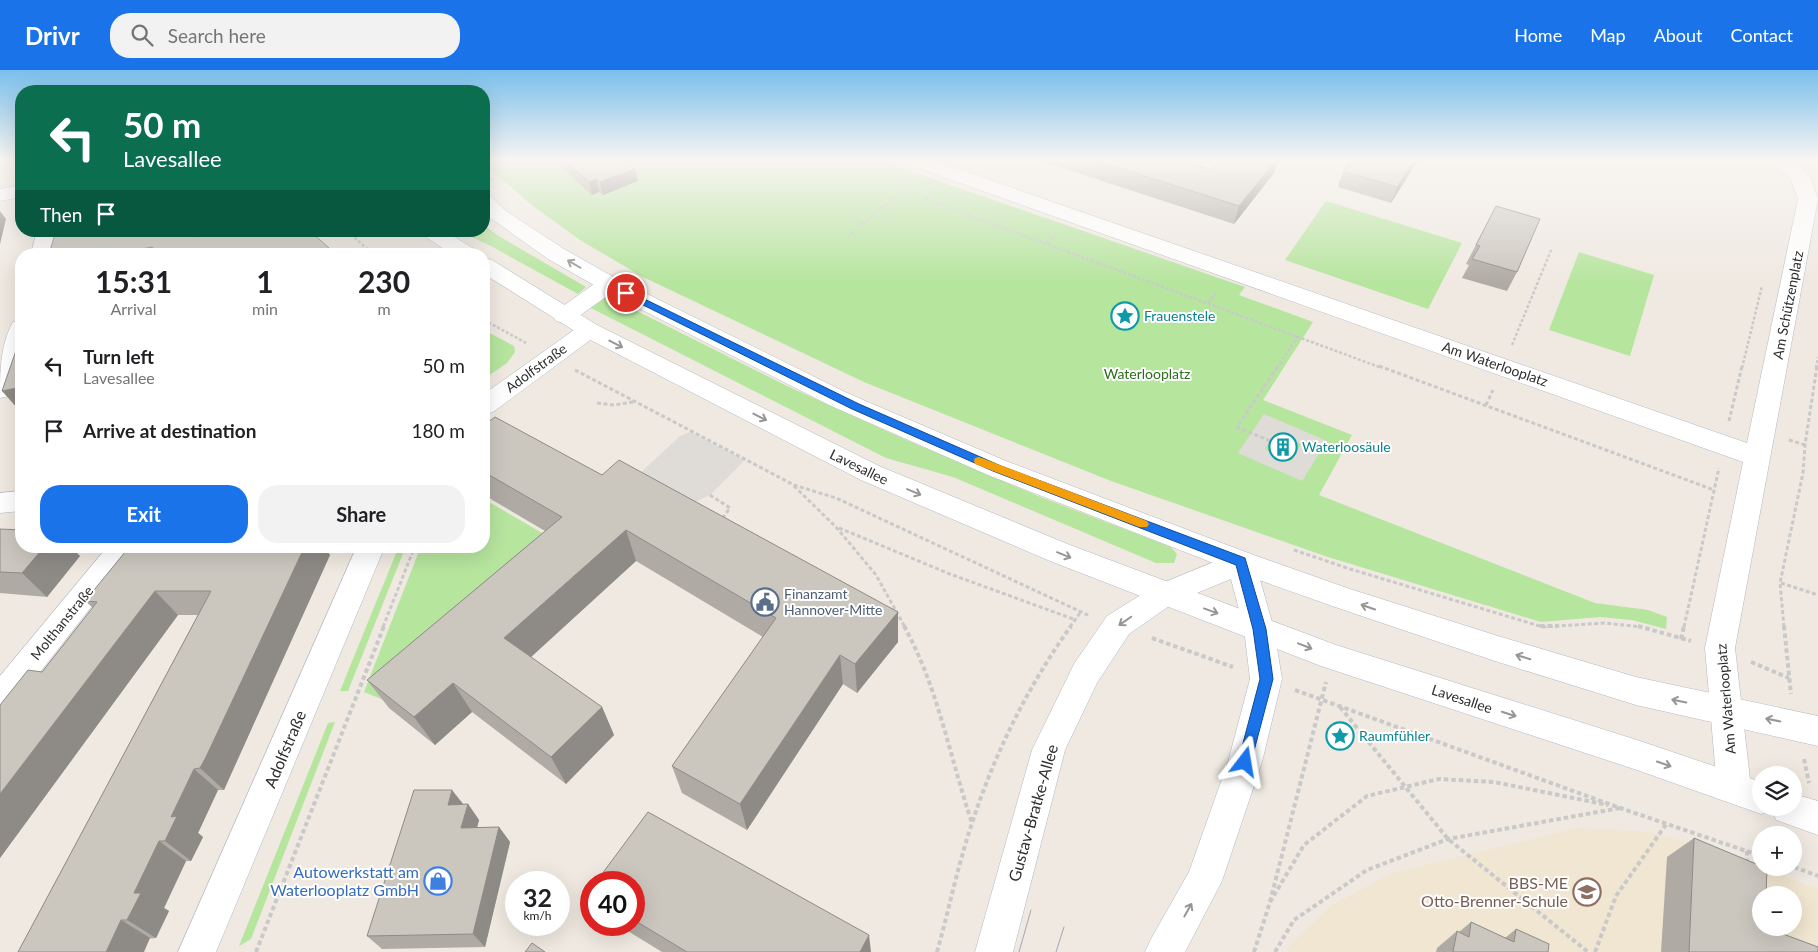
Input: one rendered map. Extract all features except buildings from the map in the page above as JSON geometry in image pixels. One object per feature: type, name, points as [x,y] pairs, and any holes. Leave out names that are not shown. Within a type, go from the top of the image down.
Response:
[{"type":"street","points":[[494,201],[499,215],[556,254],[609,284],[855,407],[997,468],[1241,562],[1345,599],[1507,652],[1636,691],[1818,730]]},
{"type":"street","name":"Am Waterlooplatz","points":[[1003,201],[1758,457],[1720,648],[1727,711],[1748,793]]},
{"type":"street","name":"Am Schützenplatz","points":[[1758,457],[1808,201]]},
{"type":"street","points":[[439,237],[457,248]]},
{"type":"street","name":"Lavesallee","points":[[490,269],[589,330],[870,473],[1060,553],[1332,657],[1748,793]]},
{"type":"street","points":[[564,316],[609,284]]},
{"type":"street","name":"Adolfstraße","points":[[490,402],[589,330]]},
{"type":"street","points":[[0,390],[15,345]]},
{"type":"street","points":[[0,503],[15,502]]},
{"type":"street","name":"Molthanstraße","points":[[0,699],[119,553]]},
{"type":"street","name":"Adolfstraße","points":[[197,952],[368,553]]},
{"type":"street","points":[[1165,594],[1241,562]]},
{"type":"street","points":[[1164,952],[1204,881],[1245,762],[1266,679],[1259,629],[1241,562]]},
{"type":"street","name":"Gustav-Bratke-Allee","points":[[994,952],[1049,750],[1085,674],[1118,625],[1165,594]]},
{"type":"street","points":[[1802,813],[1818,818]]},
{"type":"path","points":[[847,237],[883,201]]},
{"type":"path","points":[[934,201],[1714,490]]},
{"type":"path","points":[[354,237],[367,248]]},
{"type":"path","points":[[1514,341],[1552,248]]},
{"type":"path","points":[[1286,548],[1350,570],[1543,627],[1604,623],[1624,624],[1634,625],[1681,639],[1763,279]]},
{"type":"path","points":[[490,323],[633,402],[794,485],[836,498],[1080,613],[1118,625],[1620,808],[1752,853]]},
{"type":"path","points":[[1270,441],[1237,427],[1298,336]]},
{"type":"path","points":[[1789,678],[1780,583],[1804,473],[1805,446],[1818,356]]},
{"type":"path","points":[[596,403],[614,405],[633,402]]},
{"type":"path","points":[[794,485],[836,527],[876,575],[907,631],[937,702],[956,775],[972,824]]},
{"type":"path","points":[[710,495],[730,508],[722,520],[715,523]]},
{"type":"path","points":[[836,527],[950,574],[1076,620]]},
{"type":"path","points":[[256,952],[413,553]]},
{"type":"path","points":[[1780,583],[1818,595]]},
{"type":"path","points":[[937,952],[972,824],[1010,726],[1053,650],[1080,613]]},
{"type":"path","points":[[1254,952],[1270,902],[1326,681]]},
{"type":"path","points":[[1340,706],[1448,839],[1588,952]]},
{"type":"path","points":[[1270,902],[1304,844],[1367,796],[1440,779],[1494,782],[1620,808]]},
{"type":"path","points":[[1275,952],[1294,920],[1367,870],[1448,839],[1620,808]]},
{"type":"path","points":[[1595,952],[1616,896],[1667,823]]},
{"type":"path","points":[[1747,851],[1747,870]]},
{"type":"path","points":[[1802,870],[1818,876]]},
{"type":"shaded area","points":[[1264,414],[1327,441],[1302,481],[1238,453]],"holes":[[[1275,433],[1301,444],[1291,461],[1265,449]]]},
{"type":"shaded area","points":[[690,432],[745,460],[710,495],[689,505],[636,477],[680,436]]},
{"type":"shaded area","name":"BBS-ME Otto-Brenner-Schule","points":[[1577,828],[1651,832],[1752,864],[1752,876],[1784,876],[1818,889],[1818,952],[1288,952],[1290,945],[1329,907],[1392,873]]},
{"type":"green space","name":"Waterlooplatz","points":[[527,201],[997,201],[1245,287],[1239,295],[1313,322],[1263,400],[1352,435],[1319,495],[1595,603],[1648,610],[1667,617],[1666,629],[1632,620],[1600,617],[1541,622],[1328,557],[1111,481],[864,382],[643,277],[580,240]]},
{"type":"green space","points":[[1326,201],[1462,243],[1428,309],[1285,260]]},
{"type":"green space","points":[[490,230],[586,287],[578,294],[471,237],[490,237]]},
{"type":"green space","points":[[1579,252],[1654,275],[1630,356],[1549,330]]},
{"type":"green space","points":[[601,293],[787,386],[904,439],[1043,498],[1171,547],[1177,554],[1174,563],[1156,563],[953,477],[886,458],[585,305]]},
{"type":"green space","points":[[490,333],[514,346],[515,352],[507,363],[490,375]]},
{"type":"green space","points":[[490,503],[564,546],[386,701],[364,692],[418,553],[490,553]]},
{"type":"green space","points":[[396,553],[403,553],[348,691],[340,691]]},
{"type":"green space","points":[[335,722],[251,939],[239,946],[328,723]]},
{"type":"tram line","points":[[1019,952],[1031,910]]},
{"type":"tram line","points":[[1056,952],[1064,927]]},
{"type":"slow traffic","points":[[979,461],[1143,524]]},
{"type":"place","name":"Frauenstele","points":[[1125,316]]},
{"type":"place","name":"Waterloosäule","points":[[1283,447]]},
{"type":"place","name":"Finanzamt Hannover-Mitte","points":[[765,602]]},
{"type":"place","name":"Raumfühler","points":[[1340,736]]},
{"type":"place","name":"Autowerkstatt am Waterlooplatz GmbH","points":[[438,881]]},
{"type":"place","name":"BBS-ME Otto-Brenner-Schule","points":[[1587,892]]},
{"type":"route","points":[[626,293],[855,407],[997,468],[1241,562],[1259,629],[1266,679],[1245,762]]}]
